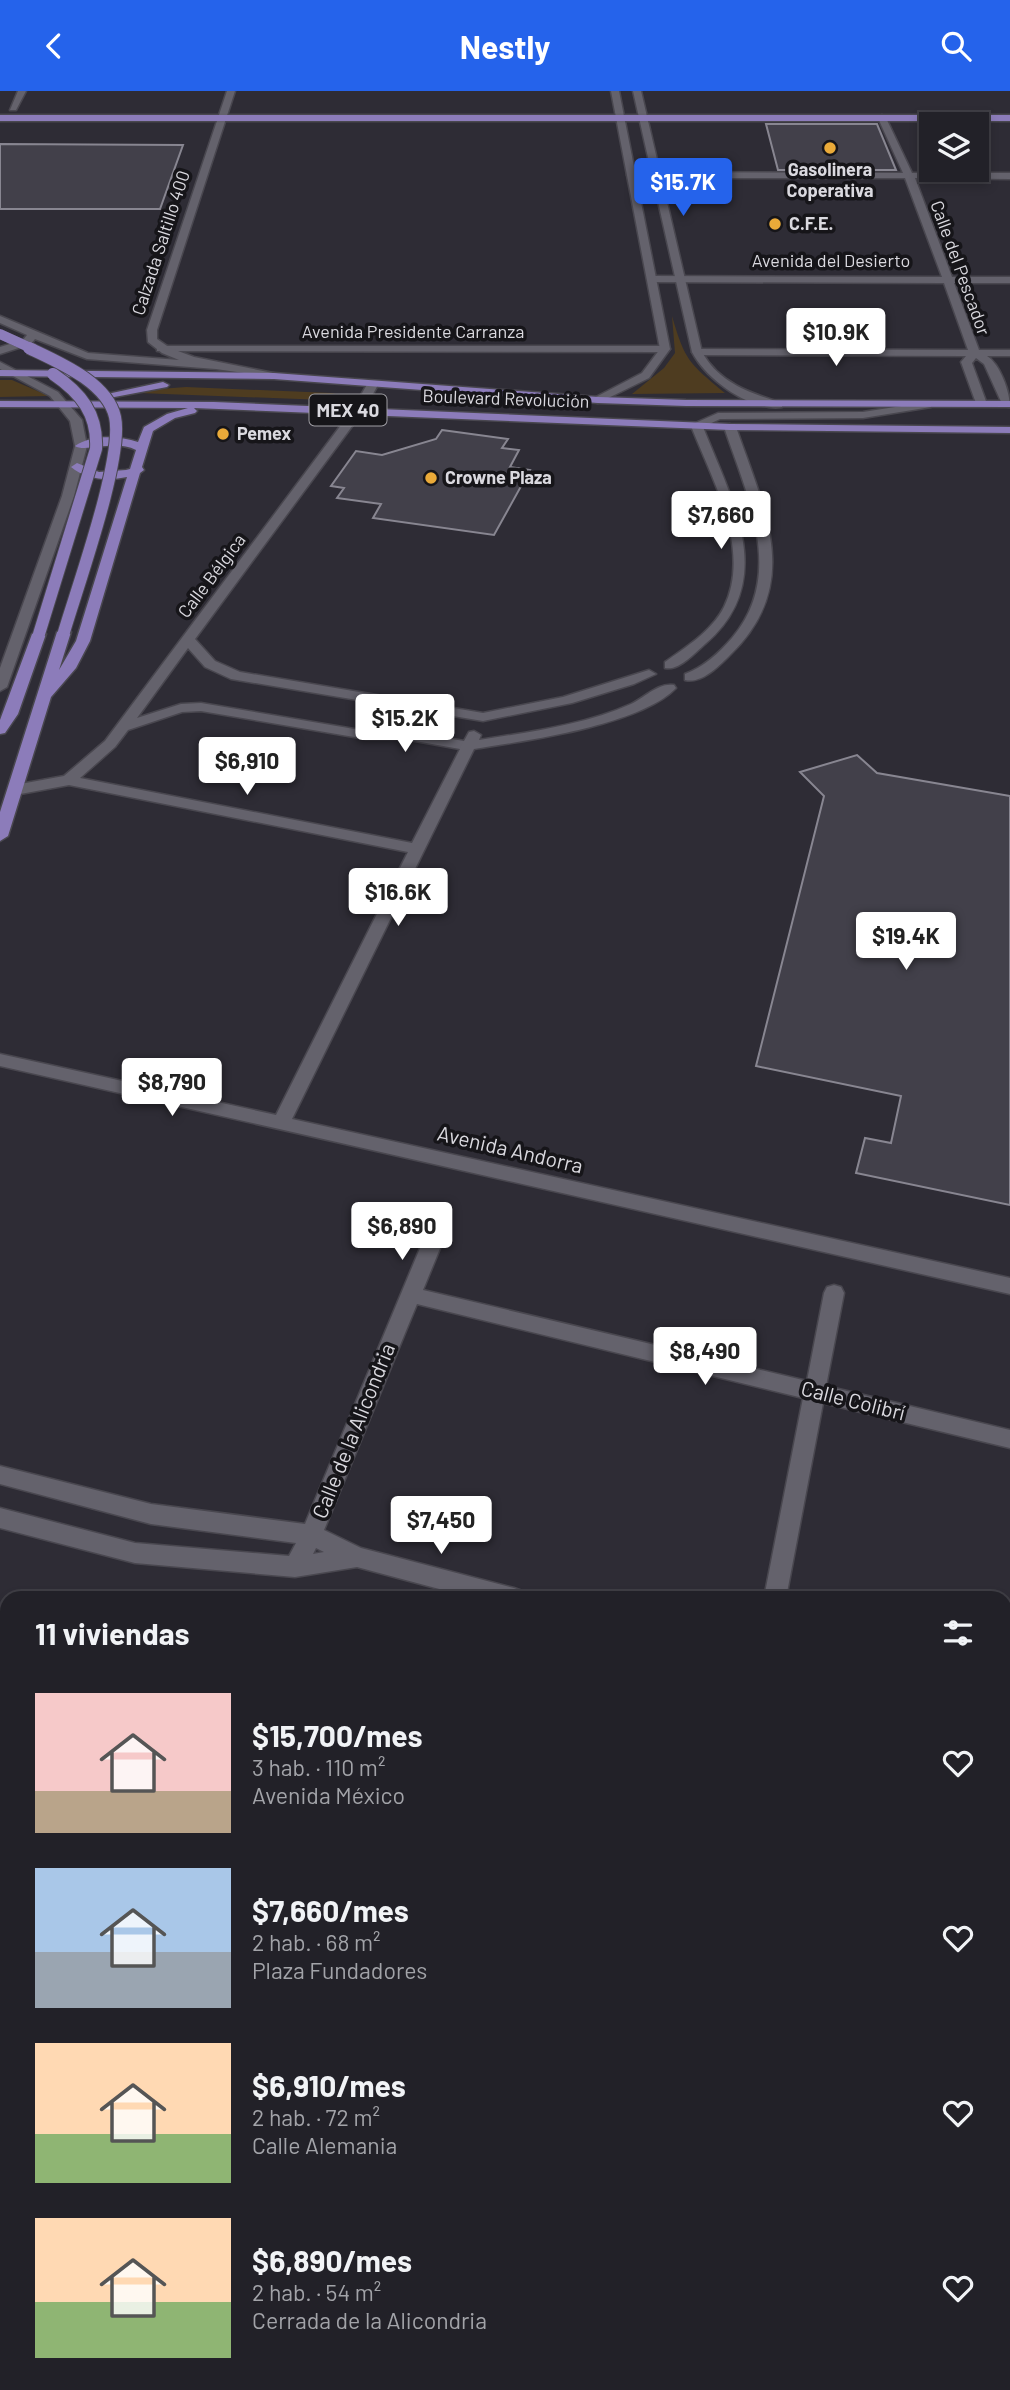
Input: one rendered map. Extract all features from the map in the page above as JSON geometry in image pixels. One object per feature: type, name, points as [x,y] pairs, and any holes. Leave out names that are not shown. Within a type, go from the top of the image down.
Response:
[{"type":"main road","points":[[0,107],[224,113],[643,114],[1010,110]]},
{"type":"main road","points":[[0,118],[224,113]]},
{"type":"main road","points":[[643,114],[919,118]]},
{"type":"main road","points":[[989,118],[1010,118]]},
{"type":"main road","points":[[0,334],[67,367],[103,397],[115,416],[116,449],[64,632],[0,836]]},
{"type":"main road","points":[[0,346],[71,386],[85,400],[95,417],[98,435],[39,634],[11,715],[0,730]]},
{"type":"main road","name":"MEX 40","points":[[0,373],[274,376],[598,400],[778,405],[1009,404]]},
{"type":"main road","points":[[63,403],[147,386],[256,385],[322,380]]},
{"type":"main road","name":"Boulevard Revolución","points":[[0,404],[214,405],[697,426],[1010,430]]},
{"type":"main road","points":[[43,697],[71,665],[83,642],[138,470],[148,429],[156,423],[214,405]]},
{"type":"main road","points":[[81,446],[115,441],[135,444],[142,449]]},
{"type":"main road","points":[[77,467],[104,476],[138,470]]},
{"type":"street","points":[[13,108],[22,91]]},
{"type":"street","name":"Calzada Saltillo 400","points":[[161,349],[152,340],[152,330],[231,91]]},
{"type":"street","points":[[598,400],[649,375],[658,365],[665,349],[615,91]]},
{"type":"street","points":[[637,91],[697,352],[703,365],[722,382],[752,397],[778,405]]},
{"type":"street","name":"Calle del Pescador","points":[[883,118],[909,176],[975,353]]},
{"type":"street","points":[[632,176],[1010,176]]},
{"type":"street","name":"Avenida del Desierto","points":[[653,279],[1010,279]]},
{"type":"street","points":[[0,319],[32,335],[87,356],[216,366]]},
{"type":"street","points":[[0,351],[27,342],[32,335]]},
{"type":"street","points":[[161,349],[175,356],[216,366],[274,376]]},
{"type":"street","name":"Avenida Presidente Carranza","points":[[161,349],[665,349]]},
{"type":"street","points":[[697,352],[1010,353]]},
{"type":"street","points":[[975,353],[966,362],[981,404]]},
{"type":"street","points":[[975,353],[989,362],[1009,404]]},
{"type":"street","points":[[0,365],[54,394],[76,420],[81,446],[77,467],[0,687]]},
{"type":"street","name":"Calle Bélgica","points":[[69,780],[110,744],[358,410],[373,383]]},
{"type":"street","points":[[670,665],[715,627],[731,606],[738,583],[739,557],[735,529],[697,426],[718,416],[863,415],[927,405]]},
{"type":"street","points":[[123,727],[181,708],[201,707],[366,735],[404,735],[468,745],[541,734],[591,721],[635,707],[669,688],[686,684],[690,677],[703,673],[738,642],[767,593],[768,555],[730,427]]},
{"type":"street","points":[[735,529],[762,529]]},
{"type":"street","points":[[187,638],[210,664],[236,676],[484,717],[520,713],[572,701],[649,674],[659,666],[670,665],[684,669],[690,677]]},
{"type":"street","points":[[649,674],[652,682],[669,688]]},
{"type":"street","points":[[281,1122],[484,717]]},
{"type":"street","points":[[15,790],[69,780],[417,849]]},
{"type":"street","name":"Avenida Andorra","points":[[0,1059],[1010,1286]]},
{"type":"street","name":"Calle de la Alicondria","points":[[295,1567],[311,1535],[433,1241],[428,1229]]},
{"type":"street","points":[[776,1591],[834,1293]]},
{"type":"street","name":"Calle Colibrí","points":[[411,1295],[1010,1439]]},
{"type":"street","points":[[0,1475],[151,1514],[311,1535],[357,1557],[487,1591]]},
{"type":"street","points":[[0,1518],[135,1553],[295,1567],[357,1557]]},
{"type":"shaded area","points":[[672,316],[690,360],[725,393],[632,394],[664,368],[675,353]]},
{"type":"shaded area","points":[[0,380],[12,380],[49,396],[0,397]]},
{"type":"shaded area","points":[[186,387],[336,394],[333,399],[325,400],[139,393]]},
{"type":"building","name":"Gasolinera Coperativa","points":[[766,124],[877,124],[896,170],[778,170]]},
{"type":"building","points":[[0,144],[183,145],[160,209],[0,209]]},
{"type":"building","name":"Crowne Plaza","points":[[442,430],[508,439],[502,448],[519,450],[510,467],[530,470],[494,535],[373,518],[381,504],[337,498],[344,488],[331,486],[356,451],[382,455],[436,439]]},
{"type":"building","points":[[857,755],[877,773],[1010,796],[1010,1205],[856,1173],[865,1138],[891,1143],[901,1096],[756,1066],[824,796],[800,772]]},
{"type":"place","name":"Gasolinera Coperativa","points":[[830,148]]},
{"type":"place","name":"C.F.E.","points":[[775,224]]},
{"type":"place","name":"Pemex","points":[[223,434]]},
{"type":"place","name":"Crowne Plaza","points":[[431,478]]}]
